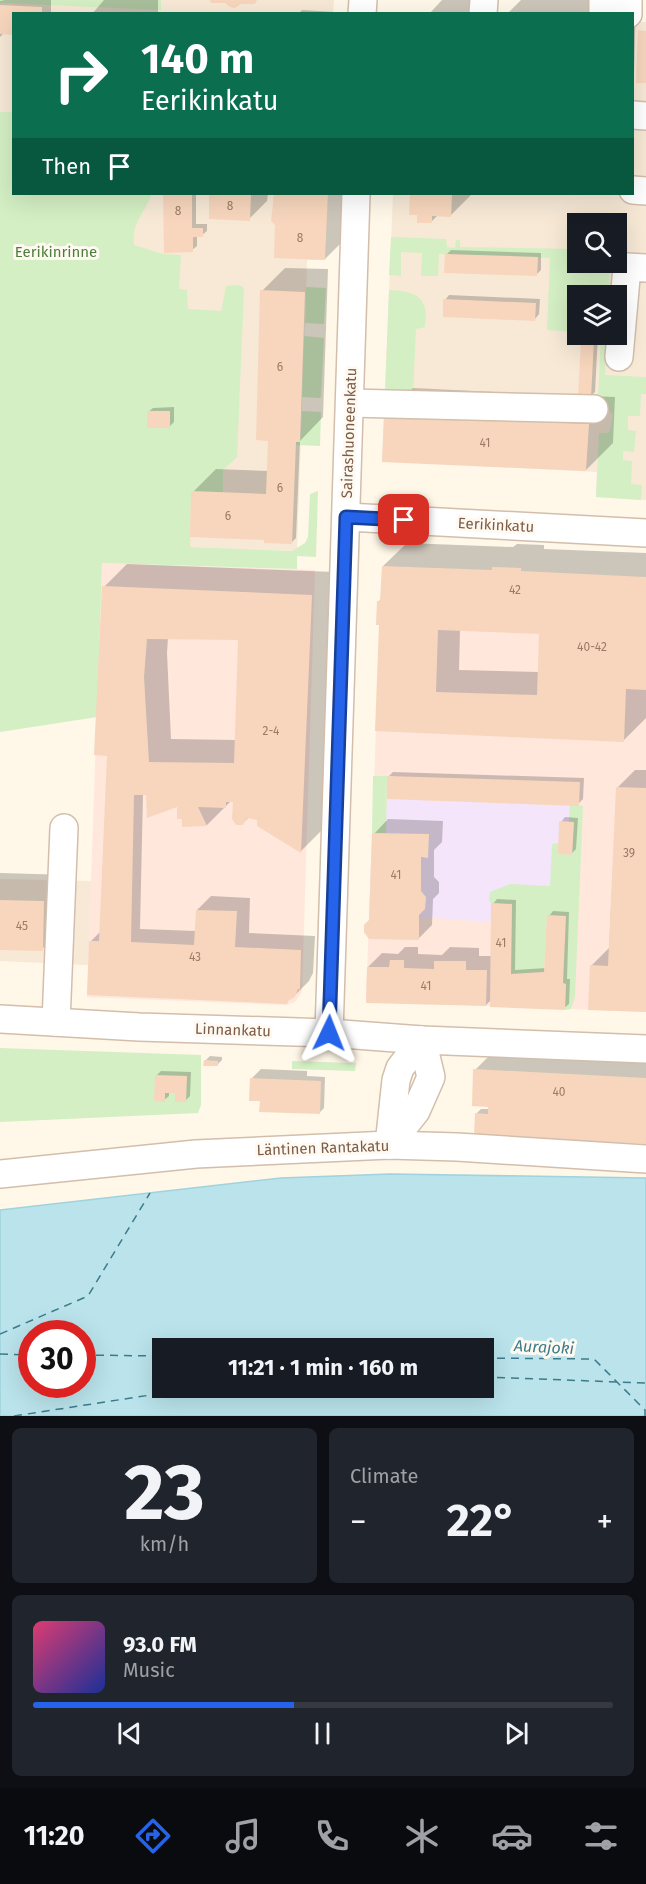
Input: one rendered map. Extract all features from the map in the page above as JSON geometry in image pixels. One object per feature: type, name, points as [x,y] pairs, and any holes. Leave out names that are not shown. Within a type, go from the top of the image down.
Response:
[{"type":"street","name":"Sairashuoneenkatu","points":[[329,1033],[356,195]]},
{"type":"street","points":[[619,357],[627,267],[646,268]]},
{"type":"street","points":[[350,403],[594,409]]},
{"type":"street","name":"Eerikinkatu","points":[[346,517],[646,533]]},
{"type":"street","points":[[57,1022],[64,828]]},
{"type":"street","name":"Linnankatu","points":[[0,1019],[646,1049]]},
{"type":"street","points":[[389,1145],[399,1068],[422,1040]]},
{"type":"street","name":"Läntinen Rantakatu","points":[[0,1174],[196,1154],[389,1145],[509,1149],[646,1159]]},
{"type":"shaded area","points":[[85,0],[334,0],[333,12],[12,12],[12,112],[0,112],[0,3],[85,6]]},
{"type":"shaded area","points":[[634,22],[646,22],[646,500],[596,497],[597,472],[382,461],[393,195],[634,195]]},
{"type":"shaded area","points":[[115,195],[328,195],[325,260],[307,260],[297,551],[103,544]]},
{"type":"shaded area","points":[[102,563],[315,570],[302,992],[295,1002],[287,1005],[87,997]]},
{"type":"shaded area","points":[[382,566],[646,577],[646,1012],[366,1001]]},
{"type":"shaded area","points":[[387,799],[570,805],[574,822],[566,901],[491,922],[419,917],[419,940],[369,939],[364,932],[364,925],[369,920],[372,833],[385,833]]},
{"type":"shaded area","points":[[0,879],[92,881],[88,965],[0,961]]},
{"type":"green space","points":[[0,0],[161,0],[161,10],[0,3]]},
{"type":"green space","name":"Eerikinrinne","points":[[0,112],[12,112],[12,195],[151,195],[137,223],[134,245],[163,254],[181,255],[179,289],[187,290],[188,309],[221,311],[226,286],[239,285],[244,288],[237,457],[223,470],[223,493],[191,492],[190,547],[292,551],[305,543],[308,537],[310,494],[318,491],[316,557],[297,556],[297,569],[102,563],[97,717],[0,732]]},
{"type":"green space","points":[[391,237],[446,239],[447,247],[455,248],[456,240],[460,240],[460,247],[567,249],[567,273],[610,273],[609,285],[567,285],[567,331],[547,330],[550,258],[439,254],[438,276],[421,276],[422,253],[401,252],[401,276],[389,275]]},
{"type":"green space","points":[[306,287],[326,288],[324,324],[305,323]]},
{"type":"green space","points":[[389,290],[415,295],[423,302],[426,310],[425,327],[416,329],[413,394],[385,393]]},
{"type":"green space","points":[[304,336],[324,338],[320,398],[302,397]]},
{"type":"green space","points":[[601,345],[606,345],[605,375],[646,377],[646,394],[641,394],[640,416],[628,416],[628,430],[636,431],[634,452],[623,451],[623,460],[632,461],[631,484],[642,485],[641,500],[596,497],[599,433],[610,431],[613,415],[598,398]]},
{"type":"green space","points":[[302,411],[321,412],[320,446],[296,445],[296,442],[300,441]]},
{"type":"green space","points":[[373,776],[387,776],[386,833],[372,833]]},
{"type":"green space","points":[[570,805],[583,806],[575,997],[571,1009],[565,1010],[566,984],[563,983],[547,916],[544,972],[511,974],[512,904],[491,903],[489,900],[490,892],[510,884],[550,886],[552,844],[559,843],[558,854],[572,854],[574,822],[569,822]]},
{"type":"green space","points":[[0,1048],[201,1055],[201,1105],[198,1113],[0,1122]]},
{"type":"green space","points":[[292,1061],[356,1063],[355,1071],[292,1069]]},
{"type":"water","name":"Aurajoki","points":[[390,1174],[646,1178],[646,1416],[0,1416],[0,1210],[281,1178]]},
{"type":"building","points":[[210,0],[257,0],[255,4],[241,4],[235,8],[225,3],[211,3]]},
{"type":"building","points":[[0,5],[42,7],[42,12],[12,12],[12,35],[0,34]]},
{"type":"building","points":[[638,30],[646,31],[646,83],[636,83]]},
{"type":"building","points":[[163,195],[192,195],[192,228],[203,228],[203,237],[193,237],[193,252],[164,253]]},
{"type":"building","points":[[209,195],[251,195],[250,221],[209,219]]},
{"type":"building","points":[[274,195],[328,195],[325,260],[274,258],[275,225],[271,221]]},
{"type":"building","points":[[410,195],[452,195],[451,217],[432,216],[432,223],[417,223],[417,215],[409,215]]},
{"type":"building","points":[[445,254],[538,257],[537,276],[444,273]]},
{"type":"building","points":[[260,290],[305,292],[300,442],[296,442],[292,544],[264,543],[264,540],[190,537],[191,491],[266,494],[268,441],[256,440]]},
{"type":"building","points":[[443,299],[536,303],[535,321],[443,317]]},
{"type":"building","points":[[581,345],[594,345],[591,398],[578,397]]},
{"type":"building","points":[[147,411],[170,411],[170,428],[147,428]]},
{"type":"building","points":[[384,415],[589,424],[586,471],[382,462]]},
{"type":"building","points":[[382,566],[492,570],[492,567],[521,568],[521,571],[646,577],[646,690],[626,689],[624,742],[375,731],[379,625],[376,625],[377,601],[380,601]],"holes":[[[438,630],[539,634],[537,695],[436,692]]]},
{"type":"building","points":[[102,586],[312,595],[301,853],[257,826],[257,820],[247,818],[243,825],[236,825],[232,819],[233,802],[226,802],[226,808],[198,807],[207,826],[182,827],[182,819],[177,819],[177,807],[147,818],[146,795],[134,795],[131,942],[194,945],[196,910],[237,911],[235,947],[301,950],[300,989],[287,1004],[87,995],[89,941],[99,941],[107,756],[94,755]],"holes":[[[147,639],[238,640],[234,763],[149,762],[144,677]]]},
{"type":"building","points":[[387,776],[580,782],[579,806],[387,799]]},
{"type":"building","points":[[616,787],[646,788],[646,1012],[588,1010],[590,965],[608,966]]},
{"type":"building","points":[[559,821],[574,822],[572,855],[558,854]]},
{"type":"building","points":[[372,833],[429,834],[428,858],[421,857],[421,891],[426,897],[425,909],[419,915],[419,940],[369,939],[364,932],[364,925],[369,920]]},
{"type":"building","points":[[0,900],[44,901],[43,951],[0,950]]},
{"type":"building","points":[[491,903],[512,904],[511,974],[544,972],[547,915],[566,916],[563,983],[566,984],[565,1010],[490,1007]]},
{"type":"building","points":[[390,960],[404,960],[404,968],[434,969],[434,961],[466,961],[466,970],[487,970],[486,1006],[366,1003],[367,967],[389,967]]},
{"type":"building","points":[[204,1060],[218,1061],[218,1066],[203,1066]]},
{"type":"building","points":[[473,1069],[646,1078],[646,1144],[474,1136],[475,1113],[488,1114],[488,1107],[472,1106]]},
{"type":"building","points":[[155,1075],[187,1076],[186,1102],[175,1102],[175,1093],[165,1093],[165,1102],[154,1101]]},
{"type":"building","points":[[250,1078],[321,1081],[320,1114],[259,1112],[260,1101],[249,1101]]},
{"type":"ferry route","points":[[0,1334],[88,1296],[150,1193]]},
{"type":"ferry route","points":[[0,1354],[18,1355]]},
{"type":"ferry route","points":[[96,1355],[152,1356]]},
{"type":"ferry route","points":[[494,1358],[594,1359],[645,1410],[645,1416]]},
{"type":"ferry route","points":[[494,1377],[646,1383]]},
{"type":"ferry route","points":[[14,1416],[152,1395]]},
{"type":"route","points":[[329,1033],[346,517],[404,520]]}]
